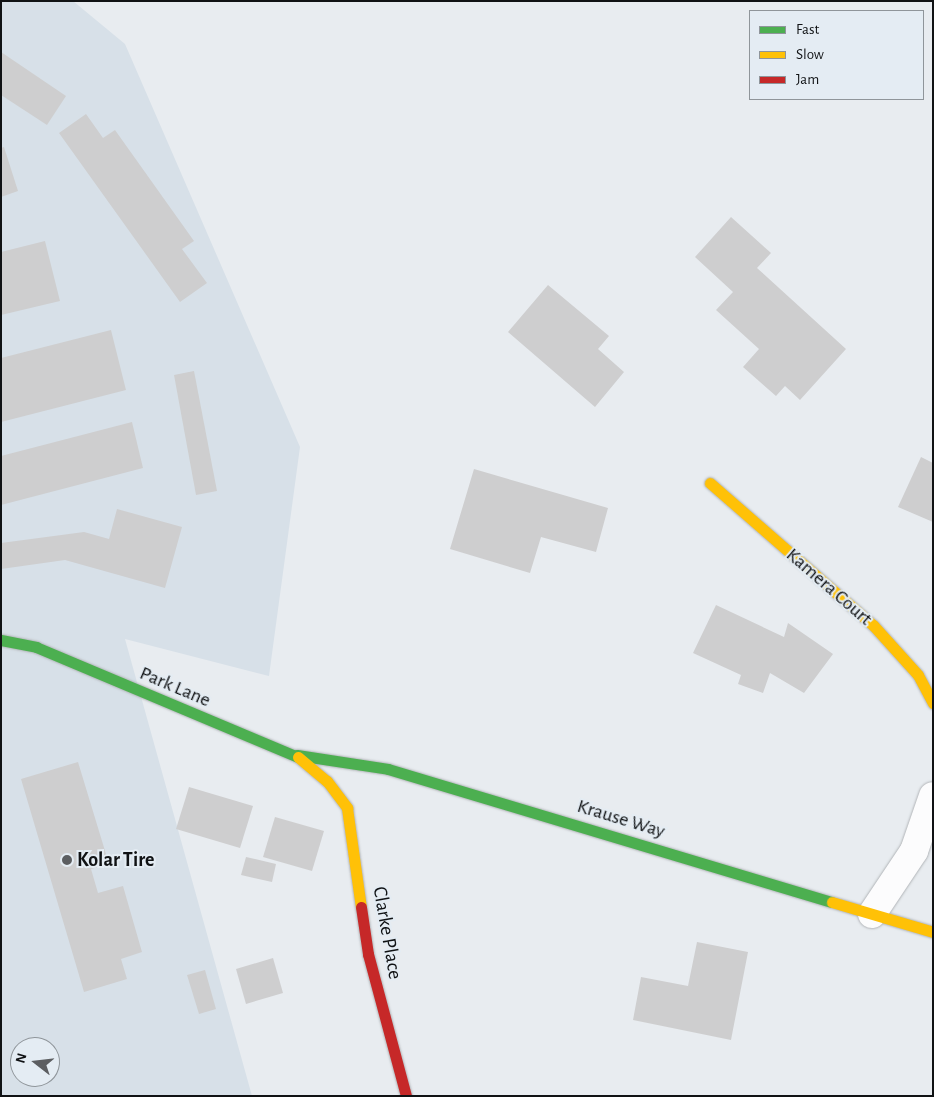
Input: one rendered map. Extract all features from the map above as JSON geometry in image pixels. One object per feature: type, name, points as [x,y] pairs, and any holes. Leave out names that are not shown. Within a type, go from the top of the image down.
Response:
[{"type":"street","name":"Kamera Court","points":[[710,483],[874,625],[918,675],[933,703]]},
{"type":"street","name":"Park Lane","points":[[1,640],[36,648],[168,705],[295,755],[327,781]]},
{"type":"street","name":"Krause Way","points":[[295,755],[388,769],[933,932]]},
{"type":"street","name":"Clarke Place","points":[[327,781],[347,808],[368,954],[406,1096]]},
{"type":"street","points":[[872,914],[914,851],[933,796]]},
{"type":"shaded area","points":[[1,1],[73,1],[125,44],[300,447],[269,676],[125,639],[252,1096],[1,1096]]},
{"type":"building","points":[[1,52],[66,96],[47,125],[1,95]]},
{"type":"building","points":[[86,114],[103,138],[115,130],[194,241],[182,249],[207,283],[180,302],[59,133]]},
{"type":"building","points":[[4,147],[18,191],[1,197],[1,148]]},
{"type":"building","points":[[731,217],[771,253],[757,268],[846,349],[800,400],[785,386],[776,396],[743,367],[759,349],[716,310],[733,292],[695,257]]},
{"type":"building","points":[[45,241],[60,301],[1,315],[1,252]]},
{"type":"building","points":[[548,285],[609,336],[598,349],[624,372],[595,407],[508,332]]},
{"type":"building","points":[[111,330],[126,390],[1,422],[1,358]]},
{"type":"building","points":[[194,371],[217,491],[196,495],[174,375]]},
{"type":"building","points":[[132,422],[143,468],[1,505],[1,456]]},
{"type":"building","points":[[921,457],[933,463],[933,522],[898,507]]},
{"type":"building","points":[[474,469],[608,508],[596,552],[541,537],[530,573],[450,549]]},
{"type":"building","points":[[117,509],[182,527],[165,588],[65,560],[1,569],[1,543],[84,532],[109,539]]},
{"type":"building","points":[[716,605],[784,637],[788,623],[833,654],[804,693],[770,673],[763,693],[738,684],[741,675],[693,653]]},
{"type":"building","points":[[78,762],[109,864],[91,869],[98,893],[123,886],[142,952],[121,959],[127,979],[84,992],[21,779]]},
{"type":"building","points":[[189,787],[253,806],[240,848],[176,829]]},
{"type":"building","points":[[275,817],[324,831],[312,871],[263,857]]},
{"type":"building","points":[[246,857],[276,864],[272,882],[241,875]]},
{"type":"building","points":[[697,942],[748,952],[731,1040],[633,1020],[641,977],[688,986]]},
{"type":"building","points":[[273,958],[283,993],[246,1004],[236,969]]},
{"type":"building","points":[[205,970],[216,1009],[199,1014],[187,975]]},
{"type":"traffic: fast","points":[[1,640],[36,647],[298,757]]},
{"type":"traffic: fast","points":[[297,755],[388,769],[832,902]]},
{"type":"traffic: slow","points":[[710,483],[873,625],[918,675],[933,703]]},
{"type":"traffic: slow","points":[[298,757],[327,781],[347,808],[361,907]]},
{"type":"traffic: slow","points":[[832,902],[933,932]]},
{"type":"traffic: jam","points":[[361,907],[368,954],[406,1096]]},
{"type":"place","name":"Kolar Tire","points":[[67,860]]}]
